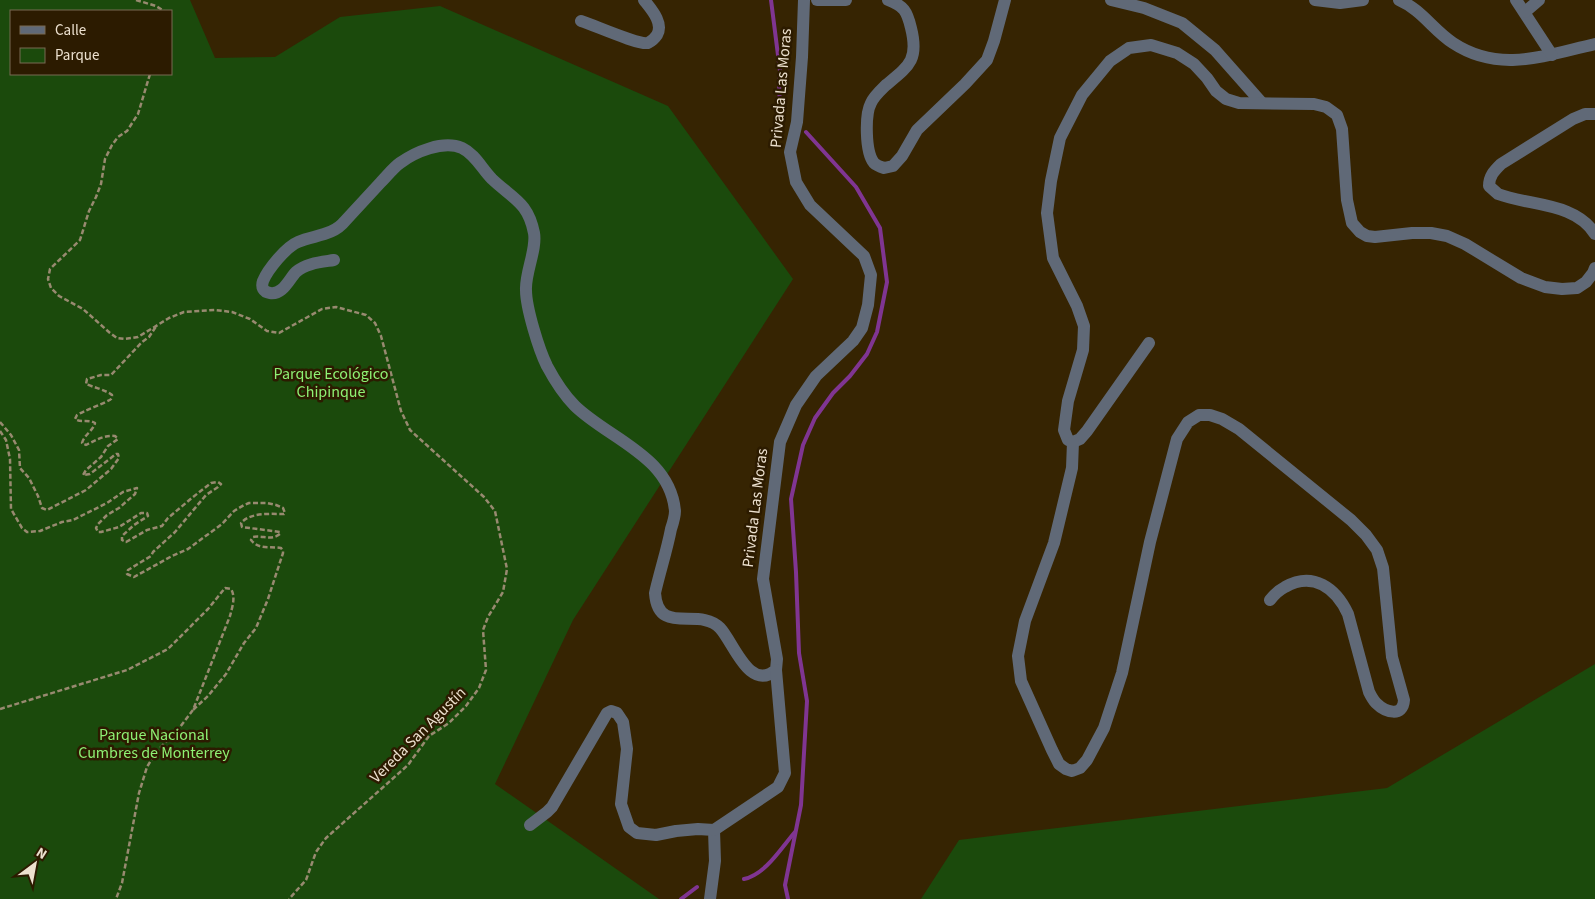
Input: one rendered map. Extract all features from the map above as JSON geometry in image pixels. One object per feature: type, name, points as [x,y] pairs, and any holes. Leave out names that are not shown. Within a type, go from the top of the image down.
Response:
[{"type":"street","points":[[581,21],[636,41],[648,43],[655,39],[659,31],[658,20],[644,0]]},
{"type":"street","name":"Privada Las Moras","points":[[714,830],[778,787],[786,773],[776,670],[777,659],[762,578],[780,442],[796,405],[816,376],[853,342],[862,328],[868,305],[871,275],[864,256],[810,205],[796,182],[790,152],[798,113],[804,0]]},
{"type":"street","points":[[817,0],[846,0]]},
{"type":"street","points":[[888,0],[899,4],[908,14],[914,40],[912,57],[907,68],[880,91],[871,102],[867,115],[869,151],[874,163],[884,168],[894,166],[917,130],[987,60],[1005,0]]},
{"type":"street","points":[[1111,0],[1144,8],[1182,23],[1215,50],[1261,102]]},
{"type":"street","points":[[1315,0],[1340,3],[1363,0]]},
{"type":"street","points":[[1399,0],[1412,6],[1452,42],[1470,52],[1489,58],[1528,60],[1595,44]]},
{"type":"street","points":[[1516,0],[1552,55]]},
{"type":"street","points":[[1525,12],[1539,0]]},
{"type":"street","points":[[1148,343],[1087,431],[1080,439],[1074,442],[1068,440],[1064,430],[1068,401],[1083,350],[1084,326],[1077,306],[1053,258],[1047,213],[1051,181],[1060,138],[1082,95],[1110,61],[1129,48],[1150,45],[1177,53],[1194,64],[1207,78],[1216,92],[1226,99],[1239,103],[1314,104],[1326,107],[1337,114],[1342,129],[1347,200],[1352,222],[1360,232],[1367,236],[1431,233],[1447,236],[1465,244],[1522,278],[1545,287],[1577,288],[1586,282],[1595,268]]},
{"type":"street","points":[[1595,114],[1585,114],[1573,119],[1501,164],[1493,172],[1489,180],[1490,186],[1498,194],[1568,212],[1590,226],[1595,234]]},
{"type":"street","points":[[334,260],[310,265],[297,271],[280,291],[274,294],[263,290],[264,277],[282,254],[297,242],[322,235],[340,227],[400,164],[423,151],[447,144],[463,148],[475,158],[484,171],[513,196],[528,214],[534,236],[526,289],[530,314],[546,364],[560,389],[576,407],[644,457],[661,474],[670,491],[675,513],[655,593],[656,604],[663,613],[675,620],[699,618],[711,621],[721,629],[736,653],[752,672],[760,676],[769,675],[776,670]]},
{"type":"street","points":[[1074,442],[1072,468],[1054,543],[1025,621],[1018,656],[1021,681],[1059,764],[1072,771],[1080,768],[1104,728],[1122,673],[1150,542],[1178,439],[1188,422],[1199,416],[1210,415],[1222,419],[1239,429],[1351,520],[1366,535],[1377,550],[1383,568],[1392,656],[1404,700],[1401,710],[1390,712],[1376,702],[1369,692],[1348,614],[1342,602],[1326,585],[1317,582],[1295,583],[1284,587],[1270,600]]},
{"type":"street","points":[[530,826],[552,807],[607,713],[611,710],[617,713],[623,722],[628,749],[621,804],[630,826],[638,833],[656,835],[698,829],[714,830],[715,861],[710,899]]},
{"type":"path","points":[[136,0],[162,10]]},
{"type":"path","name":"Vereda San Agustín","points":[[150,75],[138,114],[126,131],[112,145],[105,160],[101,184],[89,211],[80,240],[55,262],[50,269],[48,279],[51,288],[59,296],[78,305],[110,333],[118,338],[125,339],[138,337],[157,324],[184,312],[215,310],[232,312],[250,320],[267,331],[279,333],[322,309],[336,307],[366,315],[375,323],[381,336],[401,411],[410,430],[484,497],[495,511],[507,569],[503,592],[488,617],[483,630],[486,670],[479,688],[466,706],[449,722],[429,736],[408,765],[326,838],[316,852],[306,880],[290,899]]},
{"type":"path","points":[[0,422],[11,435],[19,450],[20,468],[29,478],[42,508],[47,510],[86,490],[112,469],[119,458],[118,454],[116,454],[90,474],[83,475],[101,457],[108,446],[118,439],[115,436],[110,436],[88,444],[82,443],[93,429],[95,423],[79,421],[75,419],[77,415],[110,400],[112,397],[108,392],[102,392],[86,384],[87,379],[101,375],[111,375],[149,337],[157,324]]},
{"type":"path","points":[[0,432],[6,440],[10,459],[11,509],[22,528],[27,532],[40,531],[62,522],[73,520],[107,504],[123,492],[136,488],[135,494],[119,508],[108,514],[96,528],[100,532],[119,527],[141,512],[147,513],[148,516],[122,536],[122,540],[126,542],[147,530],[162,526],[168,518],[212,483],[218,482],[221,484],[206,495],[175,532],[151,556],[128,570],[127,574],[134,577],[172,556],[188,550],[222,524],[234,511],[244,505],[249,503],[276,504],[283,508],[285,513],[261,514],[246,519],[241,523],[242,527],[280,532],[276,537],[264,538],[258,536],[253,537],[251,540],[253,544],[261,548],[281,548],[283,551],[268,599],[256,628],[244,643],[226,674],[208,696],[193,710],[177,731],[156,752],[147,767],[139,794],[122,883],[116,899]]},
{"type":"path","points":[[0,709],[127,670],[168,649],[227,588],[233,593],[230,616],[193,710]]},
{"type":"green space","name":"Parque Ecológico Chipinque","points":[[0,0],[190,0],[215,58],[275,57],[340,17],[440,6],[668,106],[793,279],[573,620],[495,784],[659,899],[0,899]]},
{"type":"green space","points":[[1595,664],[1595,899],[921,899],[959,840],[1387,788]]},
{"type":"waterway","points":[[771,0],[780,71],[779,91],[781,108]]},
{"type":"waterway","points":[[788,899],[785,885],[801,805],[807,701],[799,653],[791,499],[803,445],[815,418],[833,393],[850,376],[867,354],[877,332],[887,282],[880,228],[856,187],[806,132]]},
{"type":"waterway","points":[[744,879],[759,872],[766,866],[795,832]]},
{"type":"waterway","points":[[681,899],[697,887]]},
{"type":"park label","name":"Parque Nacional Cumbres de Monterrey","points":[[154,744]]}]
